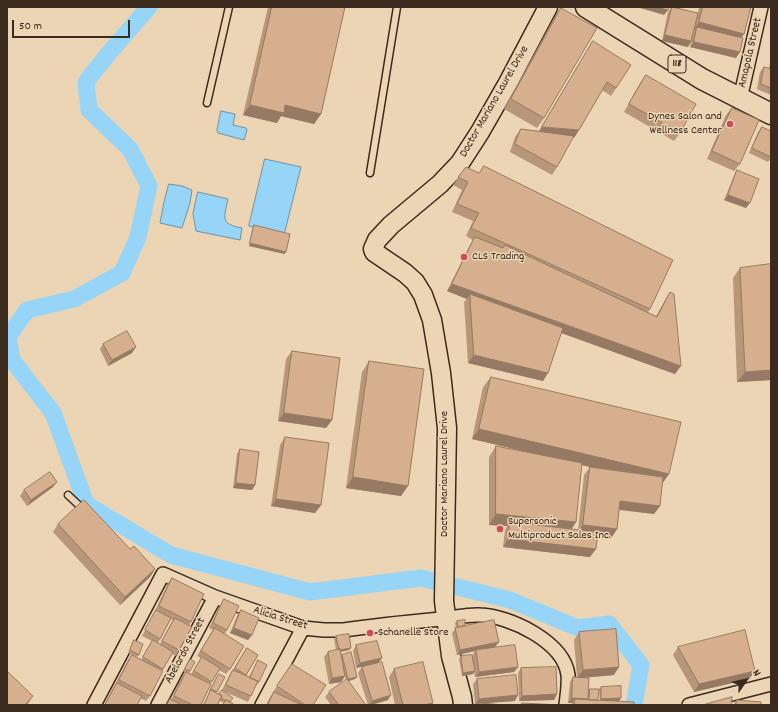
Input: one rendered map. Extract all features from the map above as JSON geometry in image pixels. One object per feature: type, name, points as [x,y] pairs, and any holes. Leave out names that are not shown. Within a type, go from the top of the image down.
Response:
[{"type":"main road","name":"118","points":[[586,7],[702,79],[771,114]]},
{"type":"street","name":"Doctor Mariano Laurel Drive","points":[[463,705],[451,656],[444,601],[447,428],[441,373],[432,320],[424,295],[415,282],[374,252],[373,249],[377,240],[391,224],[440,184],[460,163],[480,132],[508,83],[548,7]]},
{"type":"street","name":"Amapola Street","points":[[740,99],[761,7]]},
{"type":"street","name":"Alicia Street","points":[[94,705],[160,572],[215,597],[303,628],[344,630],[480,615],[503,620],[538,635],[554,648],[562,660],[568,674],[566,705]]},
{"type":"street","name":"Abelardo Street","points":[[158,705],[215,597]]},
{"type":"street","points":[[262,705],[303,628]]},
{"type":"street","points":[[689,705],[771,684]]},
{"type":"lane","points":[[207,103],[229,7]]},
{"type":"lane","points":[[370,173],[397,7]]},
{"type":"lane","points":[[68,495],[92,516]]},
{"type":"water","points":[[221,111],[235,114],[233,125],[246,128],[247,130],[244,140],[218,133],[217,131]]},
{"type":"water","points":[[265,159],[301,167],[284,235],[249,226]]},
{"type":"water","points":[[169,184],[182,186],[192,190],[190,203],[182,228],[160,223]]},
{"type":"water","points":[[198,192],[228,199],[225,219],[230,224],[242,228],[240,240],[196,231],[193,214]]},
{"type":"building","points":[[272,7],[345,7],[321,114],[285,105],[284,113],[250,105]]},
{"type":"building","points":[[659,7],[669,7],[668,10]]},
{"type":"building","points":[[672,7],[698,13],[691,41],[665,35]]},
{"type":"building","points":[[703,7],[751,7],[744,34],[699,22]]},
{"type":"building","points":[[561,8],[597,28],[544,118],[511,99]]},
{"type":"building","points":[[697,27],[743,38],[740,52],[694,42]]},
{"type":"building","points":[[593,41],[631,65],[616,88],[607,82],[579,130],[542,127]]},
{"type":"building","points":[[764,67],[771,69],[771,88],[761,84]]},
{"type":"building","points":[[646,75],[696,104],[680,133],[629,104]]},
{"type":"building","points":[[732,108],[759,120],[740,164],[712,151]]},
{"type":"building","points":[[762,127],[771,131],[771,157],[752,148]]},
{"type":"building","points":[[521,129],[574,136],[557,167],[515,144]]},
{"type":"building","points":[[484,166],[673,260],[650,309],[471,228],[479,213],[457,204],[468,182],[458,177],[466,167],[479,173]]},
{"type":"building","points":[[737,170],[759,179],[750,203],[728,195]]},
{"type":"building","points":[[254,225],[290,234],[286,252],[250,243]]},
{"type":"building","points":[[475,237],[503,248],[505,245],[657,317],[670,292],[674,294],[681,366],[452,284]]},
{"type":"building","points":[[771,264],[771,370],[745,372],[740,268]]},
{"type":"building","points":[[470,294],[563,328],[548,373],[474,355]]},
{"type":"building","points":[[127,331],[136,347],[112,360],[103,344]]},
{"type":"building","points":[[292,351],[340,358],[332,420],[284,413]]},
{"type":"building","points":[[369,361],[424,369],[408,486],[353,477]]},
{"type":"building","points":[[491,377],[681,422],[669,474],[479,429]]},
{"type":"building","points":[[285,437],[329,443],[321,505],[276,499]]},
{"type":"building","points":[[496,446],[582,463],[576,522],[496,514]]},
{"type":"building","points":[[240,449],[259,452],[255,485],[236,483]]},
{"type":"building","points":[[590,467],[663,477],[660,506],[620,501],[617,529],[583,525]]},
{"type":"building","points":[[50,472],[57,482],[31,500],[24,490]]},
{"type":"building","points":[[84,500],[130,549],[134,546],[155,569],[125,597],[58,524]]},
{"type":"building","points":[[510,522],[598,532],[596,549],[508,539]]},
{"type":"building","points":[[172,578],[204,594],[191,622],[159,606]]},
{"type":"building","points":[[224,599],[239,606],[227,630],[213,623]]},
{"type":"building","points":[[156,610],[171,618],[160,639],[145,630]]},
{"type":"building","points":[[241,610],[259,618],[252,635],[234,628]]},
{"type":"building","points":[[175,618],[192,627],[179,650],[162,641]]},
{"type":"building","points":[[465,620],[465,626],[458,627],[457,621]]},
{"type":"building","points":[[494,620],[499,642],[460,650],[455,628]]},
{"type":"building","points":[[215,628],[244,646],[230,669],[201,651]]},
{"type":"building","points":[[616,629],[619,667],[583,670],[579,632]]},
{"type":"building","points":[[745,630],[755,671],[699,684],[678,647]]},
{"type":"building","points":[[349,634],[351,648],[339,650],[336,636]]},
{"type":"building","points":[[134,640],[143,644],[139,655],[130,650]]},
{"type":"building","points":[[153,640],[173,652],[163,669],[143,657]]},
{"type":"building","points":[[377,641],[382,658],[360,663],[356,645]]},
{"type":"building","points":[[515,645],[518,667],[479,672],[476,650]]},
{"type":"building","points":[[247,648],[258,655],[246,675],[235,668]]},
{"type":"building","points":[[340,649],[345,676],[332,678],[328,652]]},
{"type":"building","points":[[351,652],[357,677],[348,679],[342,655]]},
{"type":"building","points":[[132,655],[163,671],[150,696],[119,680]]},
{"type":"building","points":[[472,655],[475,671],[463,673],[461,656]]},
{"type":"building","points":[[202,657],[220,668],[212,682],[194,671]]},
{"type":"building","points":[[190,659],[195,662],[190,671],[185,669]]},
{"type":"building","points":[[258,660],[267,665],[259,682],[250,678]]},
{"type":"building","points":[[382,662],[391,695],[372,701],[362,667]]},
{"type":"building","points":[[423,662],[433,703],[424,705],[403,705],[394,669]]},
{"type":"building","points":[[292,664],[326,685],[313,705],[305,705],[277,686]]},
{"type":"building","points":[[556,667],[557,694],[522,696],[521,668]]},
{"type":"building","points":[[233,670],[258,681],[251,696],[226,685]]},
{"type":"building","points":[[7,671],[33,696],[25,705],[7,705]]},
{"type":"building","points":[[186,672],[211,684],[201,705],[193,705],[174,696]]},
{"type":"building","points":[[219,674],[225,677],[217,692],[211,689]]},
{"type":"building","points":[[516,675],[518,695],[479,699],[477,679]]},
{"type":"building","points":[[573,677],[589,678],[588,699],[572,698]]},
{"type":"building","points":[[347,679],[366,705],[339,705],[329,692]]},
{"type":"building","points":[[117,683],[142,696],[137,705],[105,705]]},
{"type":"building","points":[[621,686],[621,698],[601,699],[601,687]]},
{"type":"building","points":[[590,689],[599,689],[598,700],[589,700]]},
{"type":"building","points":[[211,690],[222,696],[217,705],[204,705]]},
{"type":"building","points":[[222,690],[233,698],[230,702],[221,698],[222,696],[219,694]]},
{"type":"building","points":[[274,692],[302,705],[268,705]]},
{"type":"building","points":[[732,697],[731,705],[703,705]]},
{"type":"building","points":[[170,699],[182,705],[167,705]]},
{"type":"building","points":[[575,699],[634,702],[634,705],[575,705]]},
{"type":"building","points":[[226,700],[235,705],[223,705]]},
{"type":"building","points":[[737,700],[761,702],[761,705],[736,705]]},
{"type":"building","points":[[479,703],[504,705],[479,705]]},
{"type":"building","points":[[522,703],[560,705],[522,705]]},
{"type":"waterway","points":[[149,7],[86,82],[89,110],[130,149],[149,186],[138,237],[122,273],[74,299],[27,310],[8,337],[12,360],[53,413],[86,504],[171,555],[310,592],[421,578],[510,600],[578,628],[609,624],[641,665],[634,705]]},
{"type":"place","name":"Dynes Salon and Wellness Center","points":[[730,124]]},
{"type":"place","name":"CLS Trading","points":[[464,257]]},
{"type":"place","name":"Supersonic Multiproduct Sales Inc.","points":[[500,529]]},
{"type":"place","name":"Schanelle Store","points":[[370,633]]}]
